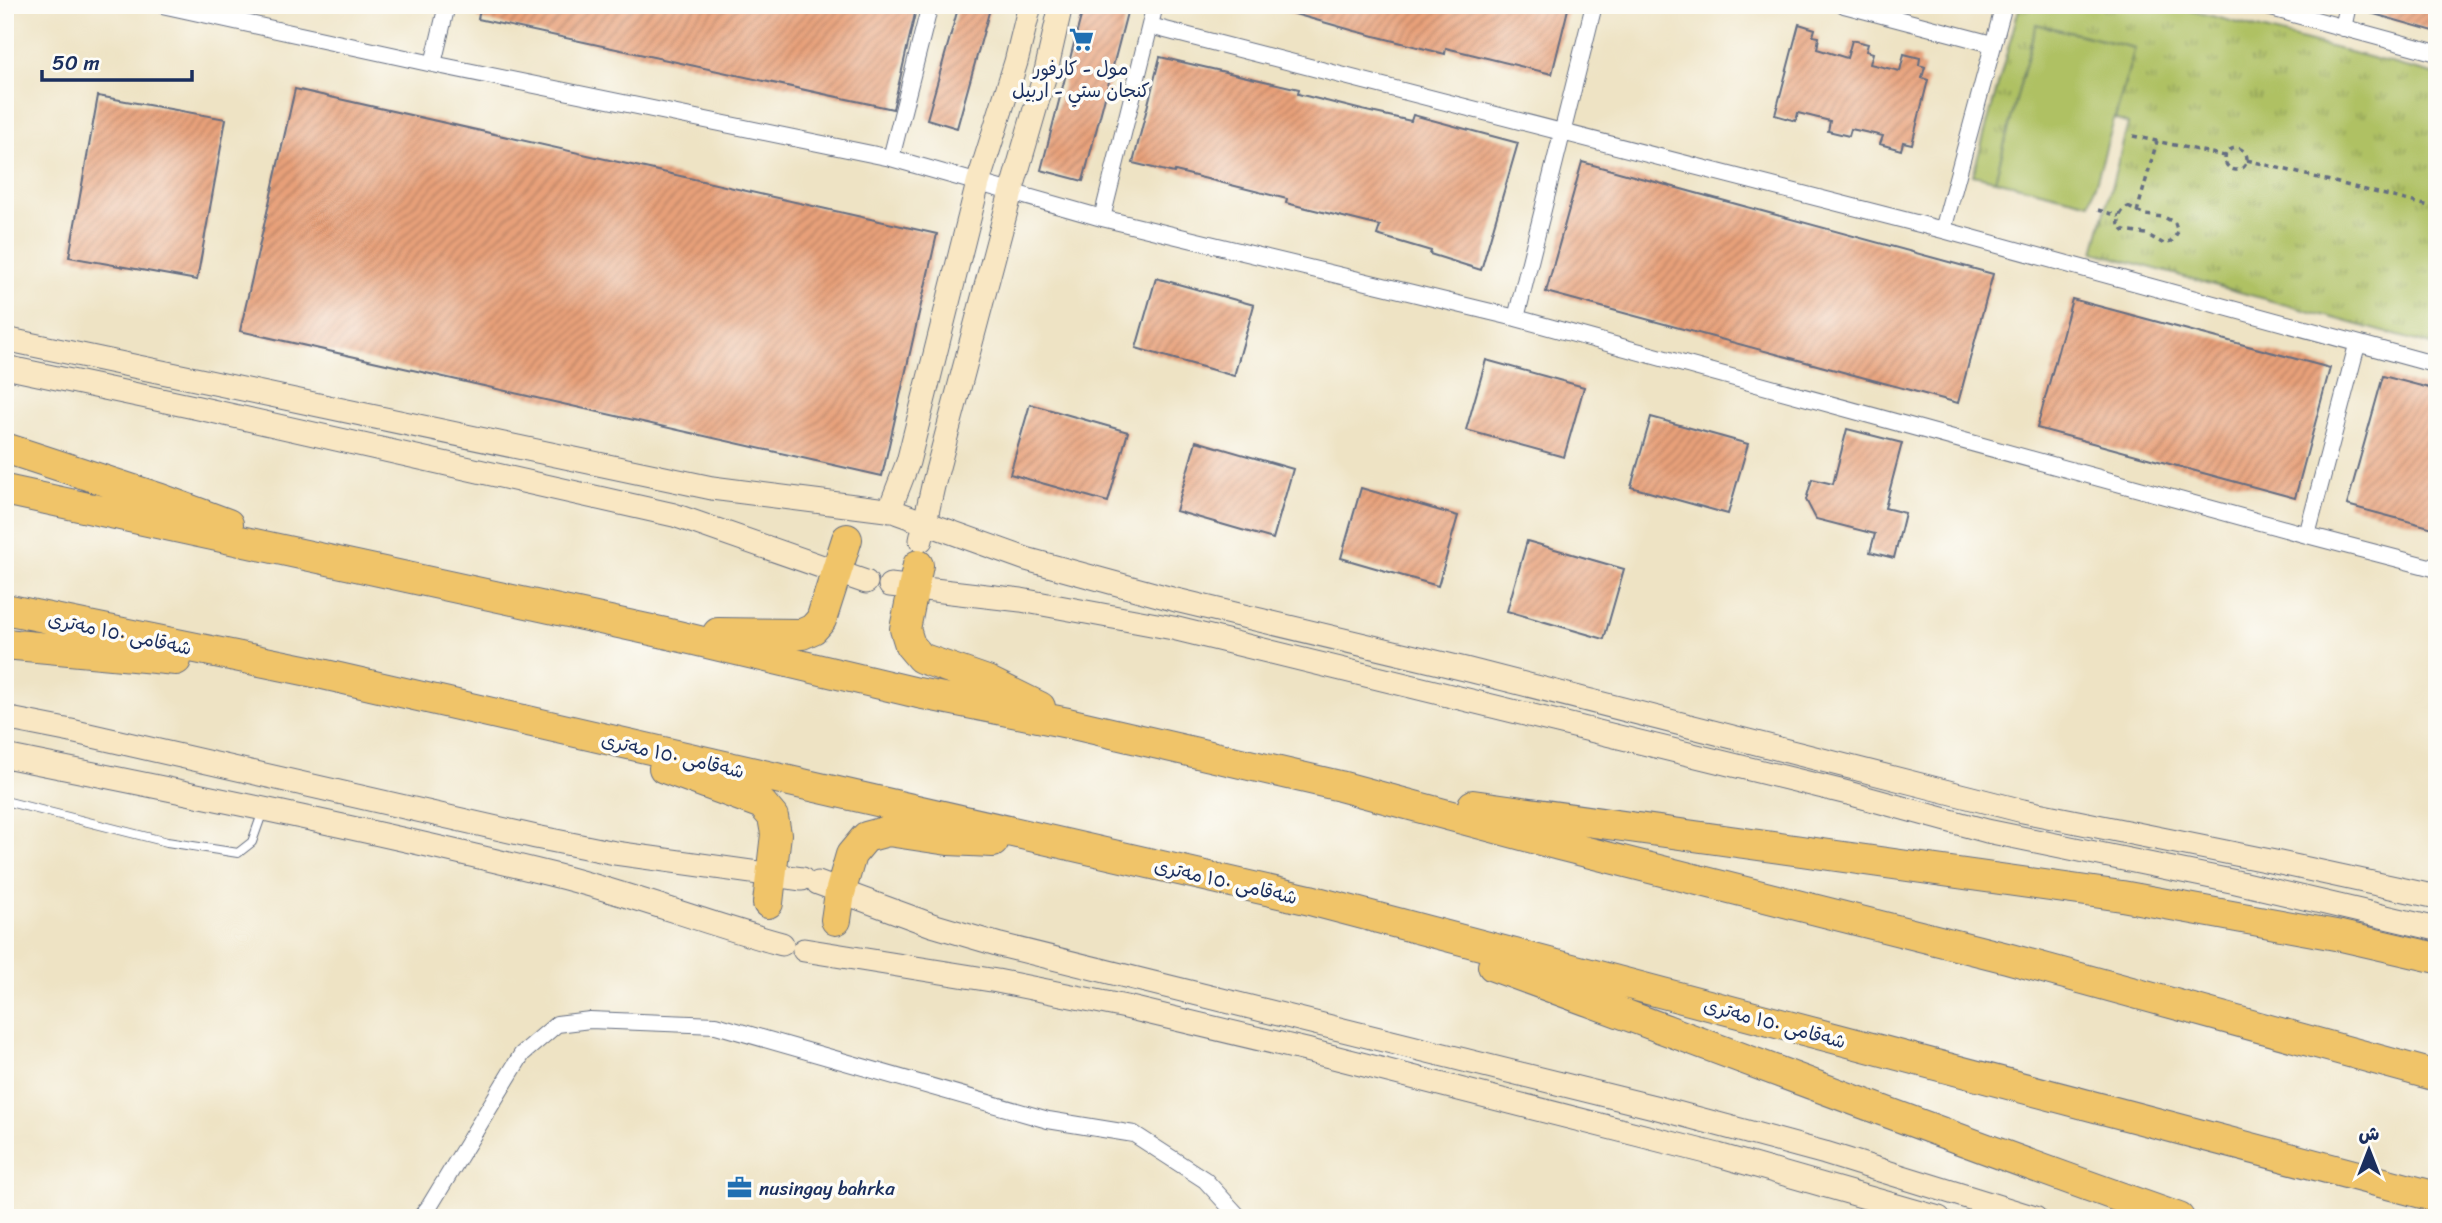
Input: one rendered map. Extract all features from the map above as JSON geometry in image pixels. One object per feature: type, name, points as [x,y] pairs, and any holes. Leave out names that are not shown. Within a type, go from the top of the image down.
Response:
[{"type":"highway","points":[[5,448],[161,499],[327,560]]},
{"type":"highway","points":[[5,491],[665,633],[1340,786],[2007,958],[2437,1076]]},
{"type":"highway","points":[[665,633],[802,634],[813,629],[821,620],[828,576],[847,540]]},
{"type":"highway","points":[[917,570],[905,629],[906,637],[915,652],[921,658],[987,681],[1024,698],[1068,723]]},
{"type":"highway","name":"شەقامی ١٥٠ مەتری","points":[[5,609],[309,671],[1310,900],[2437,1197]]},
{"type":"highway","points":[[5,644],[309,671]]},
{"type":"highway","points":[[611,741],[666,769],[762,804],[773,817],[775,825],[768,902]]},
{"type":"highway","points":[[1340,786],[1740,844],[2122,895],[2341,936],[2437,958]]},
{"type":"highway","points":[[824,894],[854,848],[873,833],[888,831],[978,842],[1038,839]]},
{"type":"highway","points":[[1310,900],[1667,1029],[1816,1088],[2042,1171],[2179,1218]]},
{"type":"street","points":[[162,5],[891,158],[1102,218],[1516,318],[2307,536],[2437,569]]},
{"type":"street","points":[[236,22],[240,5]]},
{"type":"street","points":[[433,64],[447,5]]},
{"type":"street","points":[[891,158],[930,5]]},
{"type":"street","points":[[891,511],[908,462],[978,183],[1016,62],[1030,5]]},
{"type":"street","points":[[917,570],[1011,192],[1046,71],[1061,5]]},
{"type":"street","points":[[1102,218],[1155,5]]},
{"type":"street","points":[[1516,318],[1594,5]]},
{"type":"street","points":[[1844,5],[1992,44]]},
{"type":"street","points":[[1943,230],[2004,5]]},
{"type":"street","points":[[2260,5],[2437,53]]},
{"type":"street","points":[[2343,28],[2348,5]]},
{"type":"street","points":[[1150,26],[1943,230],[2437,365]]},
{"type":"street","points":[[1016,62],[1046,71]]},
{"type":"street","points":[[5,339],[712,488],[891,511],[909,519],[917,529],[917,570]]},
{"type":"street","points":[[2307,536],[2357,345]]},
{"type":"street","points":[[5,367],[674,515],[828,576],[882,586],[917,570],[1026,559],[1175,600],[1465,669],[2023,811],[2437,897]]},
{"type":"street","points":[[866,582],[849,564],[847,540],[852,527],[861,518],[873,512],[891,511]]},
{"type":"street","points":[[917,570],[1021,600],[1172,628],[1848,793],[1987,831],[2236,882],[2437,929]]},
{"type":"street","points":[[5,718],[615,853],[772,873],[824,894]]},
{"type":"street","points":[[5,756],[264,808],[555,875],[793,947],[997,981],[1126,1007],[1705,1152],[1939,1218]]},
{"type":"street","points":[[824,894],[832,931],[825,940],[816,947],[793,947],[773,936],[767,926],[765,914],[768,902],[781,885],[824,894],[1000,945],[1658,1108],[1825,1153],[2035,1218]]},
{"type":"street","points":[[420,1218],[522,1054],[557,1024],[590,1020],[716,1025],[1048,1120],[1134,1134],[1205,1180],[1240,1218]]},
{"type":"lane","points":[[5,801],[167,842],[238,853],[253,842],[264,808]]},
{"type":"path","points":[[2133,136],[2225,156]]},
{"type":"path","points":[[2137,212],[2157,141]]},
{"type":"path","points":[[2237,148],[2243,150],[2247,160],[2244,166],[2235,169],[2228,166],[2225,156],[2230,150],[2237,148]]},
{"type":"path","points":[[2247,160],[2437,208]]},
{"type":"path","points":[[2128,207],[2137,212],[2168,218],[2175,223],[2178,232],[2171,242],[2164,244],[2146,234],[2121,229],[2119,216],[2128,207]]},
{"type":"path","points":[[2098,210],[2119,216]]},
{"type":"green space","points":[[2020,5],[2170,5],[2437,75],[2437,343],[2431,345],[2094,252],[2128,124],[2115,119],[2135,48],[2036,24],[1995,180],[1973,175]]},
{"type":"green space","points":[[2036,24],[2135,48],[2090,203],[1995,180]]},
{"type":"building","points":[[481,5],[917,5],[893,109],[478,19]]},
{"type":"building","points":[[959,5],[991,5],[957,128],[927,119]]},
{"type":"building","points":[[1084,5],[1129,5],[1083,181],[1041,170]]},
{"type":"building","points":[[1285,5],[1569,5],[1552,74],[1446,48],[1445,54],[1355,31],[1284,11]]},
{"type":"building","points":[[2361,5],[2437,5],[2437,32],[2360,10]]},
{"type":"building","points":[[1799,24],[1815,29],[1813,36],[1819,37],[1817,49],[1847,58],[1852,40],[1868,44],[1866,51],[1873,53],[1870,64],[1900,71],[1904,54],[1920,58],[1919,65],[1925,67],[1922,78],[1928,80],[1912,144],[1903,142],[1901,150],[1880,144],[1883,136],[1851,129],[1849,136],[1828,131],[1830,121],[1798,113],[1796,121],[1775,115]]},
{"type":"building","points":[[1160,57],[1299,89],[1298,94],[1362,110],[1411,121],[1413,115],[1518,143],[1481,270],[1377,235],[1380,226],[1286,203],[1287,199],[1133,163]]},
{"type":"building","points":[[295,89],[937,234],[882,476],[240,331]]},
{"type":"building","points":[[98,96],[226,119],[197,280],[69,257]]},
{"type":"building","points":[[1582,162],[1993,274],[1958,403],[1546,292]]},
{"type":"building","points":[[1156,278],[1254,305],[1234,376],[1136,348]]},
{"type":"building","points":[[2072,299],[2330,368],[2295,498],[2037,428]]},
{"type":"building","points":[[1486,360],[1584,387],[1564,457],[1466,430]]},
{"type":"building","points":[[2383,376],[2437,390],[2437,529],[2347,505]]},
{"type":"building","points":[[1030,404],[1128,432],[1108,502],[1010,474]]},
{"type":"building","points":[[1651,417],[1748,444],[1728,514],[1631,487]]},
{"type":"building","points":[[1847,429],[1902,443],[1885,508],[1905,513],[1894,558],[1870,552],[1875,534],[1816,519],[1806,500],[1812,479],[1833,484]]},
{"type":"building","points":[[1196,441],[1293,469],[1273,539],[1176,511]]},
{"type":"building","points":[[1361,488],[1458,516],[1438,586],[1341,558]]},
{"type":"building","points":[[1527,541],[1624,569],[1604,639],[1507,611]]},
{"type":"place","name":"مول - كارفور كنجان ستي - اربيل","points":[[1081,40]]},
{"type":"place","name":"nusingay bahrka","points":[[739,1188]]}]
